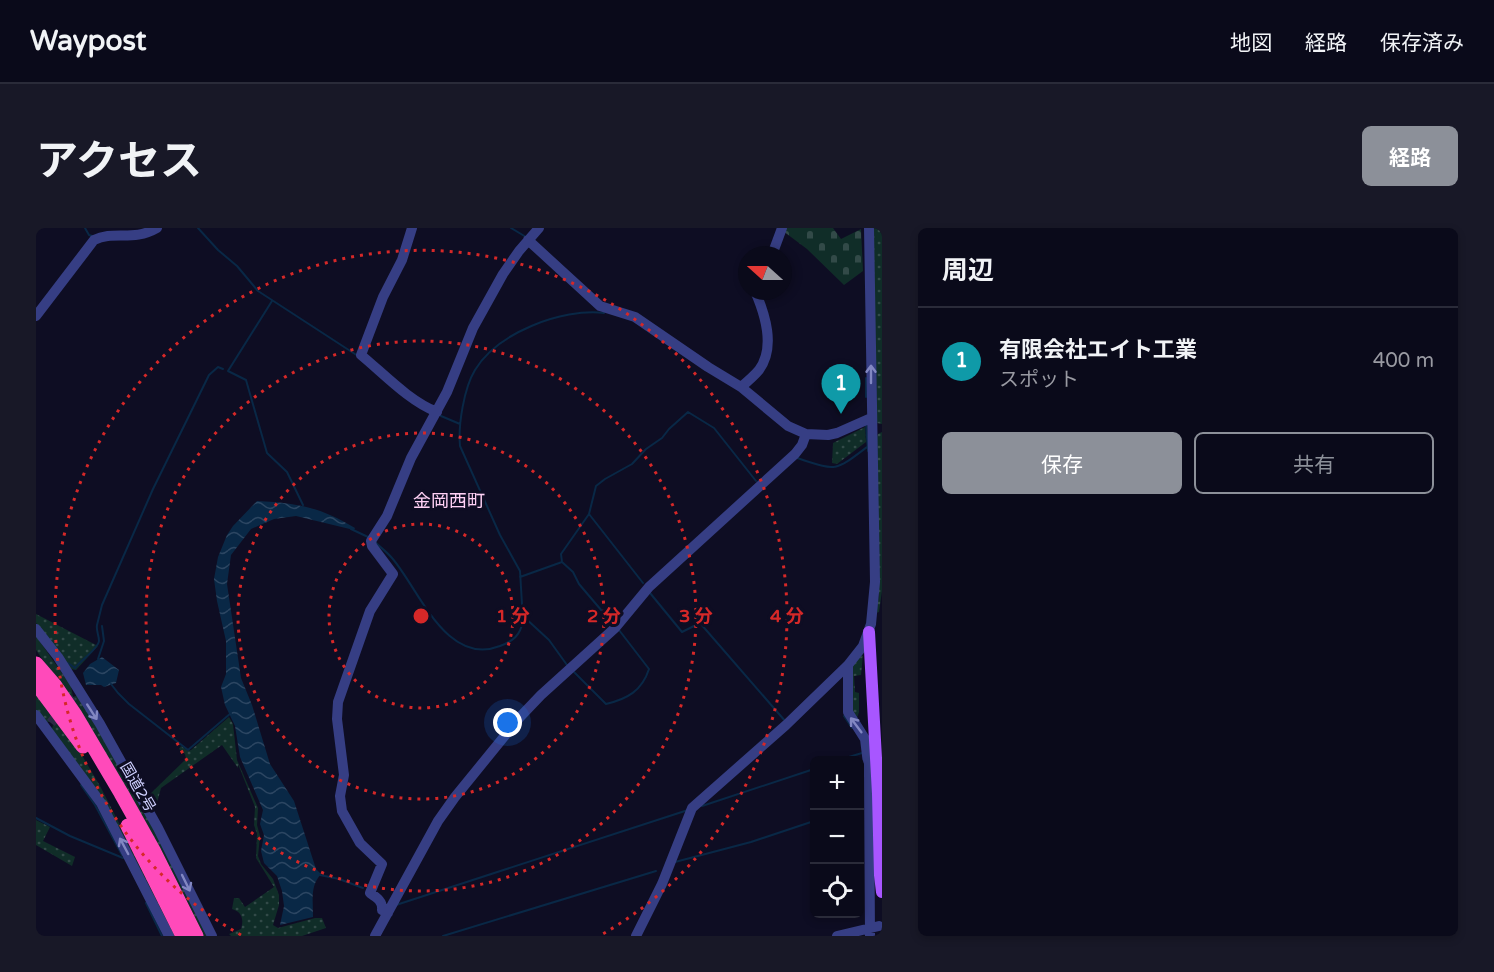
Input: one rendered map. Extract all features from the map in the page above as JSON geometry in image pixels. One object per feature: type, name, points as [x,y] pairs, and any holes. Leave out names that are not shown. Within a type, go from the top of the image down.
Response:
[{"type":"highway","points":[[36,656],[55,686]]},
{"type":"highway","name":"国道2号","points":[[36,664],[75,715],[143,832],[196,936]]},
{"type":"highway","name":"国道2号","points":[[36,670],[90,756],[183,936]]},
{"type":"highway","points":[[36,683],[90,756]]},
{"type":"main road","points":[[869,632],[882,892]]},
{"type":"street","points":[[36,316],[94,240],[108,237],[136,237],[157,228]]},
{"type":"street","points":[[412,228],[402,260],[383,297],[361,355],[406,392],[437,412]]},
{"type":"street","points":[[385,912],[378,898],[370,893],[382,864],[360,843],[342,811],[340,796],[344,775],[337,708],[370,611],[393,574],[372,546],[372,539],[387,516],[411,458],[437,412],[473,328],[503,274],[538,228]]},
{"type":"street","points":[[775,246],[782,228]]},
{"type":"street","points":[[636,936],[662,884],[692,807],[786,725],[848,665],[863,646],[869,632],[875,582],[869,228]]},
{"type":"street","points":[[528,240],[600,306],[635,317],[741,387],[788,426],[806,434],[837,433],[871,418]]},
{"type":"street","points":[[741,387],[759,369],[767,346],[766,325],[759,300]]},
{"type":"street","points":[[872,433],[882,427]]},
{"type":"street","points":[[375,936],[385,912],[438,821],[520,717],[541,694],[615,628],[649,587],[795,454],[806,434]]},
{"type":"street","points":[[36,629],[58,657],[75,692],[100,724],[158,828],[212,936]]},
{"type":"street","points":[[837,936],[873,930],[869,772],[865,740],[848,712],[848,665]]},
{"type":"street","points":[[36,715],[49,726],[101,803],[169,936]]},
{"type":"green space","points":[[784,228],[833,228],[841,239],[861,229],[863,271],[844,285],[807,249],[783,231]]},
{"type":"green space","points":[[873,228],[882,228],[882,424],[877,423]]},
{"type":"green space","points":[[865,427],[866,442],[837,464],[832,463],[833,443]]},
{"type":"green space","points":[[882,432],[882,591],[879,612],[876,613],[879,595],[876,439]]},
{"type":"green space","points":[[36,614],[98,646],[76,670],[70,669],[36,623]]},
{"type":"green space","points":[[36,636],[71,686],[73,697],[78,695],[156,830],[209,936],[202,936],[36,650]]},
{"type":"green space","points":[[863,655],[861,675],[854,676],[855,692],[859,693],[859,712],[856,721],[853,717],[853,663]]},
{"type":"green space","points":[[36,690],[80,752],[100,786],[177,936],[171,936],[115,823],[52,729],[51,722],[46,722],[36,710]]},
{"type":"green space","points":[[229,717],[233,724],[237,760],[258,808],[257,825],[260,836],[258,856],[261,864],[273,879],[279,895],[279,905],[273,925],[278,928],[322,918],[326,928],[302,936],[231,936],[229,934],[241,929],[242,925],[240,914],[232,909],[234,898],[239,898],[245,907],[274,887],[256,858],[255,807],[238,764],[238,768],[222,745],[161,788],[157,803],[151,803],[147,797],[186,759],[185,754],[179,749],[181,746],[188,751],[191,750]]},
{"type":"green space","points":[[36,820],[50,827],[43,841],[75,857],[72,866],[36,845]]},
{"type":"water","points":[[257,501],[308,507],[331,515],[355,528],[354,530],[296,516],[274,519],[251,529],[231,555],[227,584],[241,678],[270,764],[294,801],[316,869],[321,874],[314,888],[313,917],[280,925],[284,906],[282,891],[277,876],[264,863],[261,851],[264,835],[260,824],[263,810],[240,757],[235,726],[225,705],[221,687],[226,674],[226,641],[214,579],[218,557],[227,535]]},
{"type":"water","points":[[102,657],[119,670],[116,683],[104,687],[86,685],[83,673],[90,664]]},
{"type":"waterway","points":[[85,228],[92,236]]},
{"type":"waterway","points":[[198,228],[237,266],[258,291],[358,356]]},
{"type":"waterway","points":[[511,228],[526,237]]},
{"type":"waterway","points":[[272,301],[228,371],[246,380],[267,453],[287,472],[303,505]]},
{"type":"waterway","points":[[375,542],[392,558],[436,622],[449,636],[464,645],[481,650],[500,646],[515,637],[523,621],[520,571],[500,535],[460,446],[461,417],[465,396],[475,370],[485,357],[514,334],[551,319],[587,312],[604,313]]},
{"type":"waterway","points":[[97,625],[102,605],[153,489],[209,375],[218,367],[223,369]]},
{"type":"waterway","points":[[866,378],[866,397]]},
{"type":"waterway","points":[[562,562],[561,554],[589,514],[596,486],[632,464],[688,412],[714,428],[756,481]]},
{"type":"waterway","points":[[441,416],[460,424]]},
{"type":"waterway","points":[[866,424],[868,451]]},
{"type":"waterway","points":[[797,458],[835,467],[848,461],[867,447]]},
{"type":"waterway","points":[[589,514],[643,583]]},
{"type":"waterway","points":[[351,529],[368,537]]},
{"type":"waterway","points":[[520,577],[562,562],[573,572],[579,584],[613,624]]},
{"type":"waterway","points":[[650,593],[682,632],[700,623],[786,722]]},
{"type":"waterway","points":[[523,616],[549,640],[567,665]]},
{"type":"waterway","points":[[68,663],[75,668],[96,648],[99,641],[97,625]]},
{"type":"waterway","points":[[98,659],[104,641],[102,626]]},
{"type":"waterway","points":[[574,672],[606,704],[621,700],[633,693],[642,683],[649,669],[619,630]]},
{"type":"waterway","points":[[111,684],[129,704],[188,750],[231,713]]},
{"type":"waterway","points":[[844,716],[852,728]]},
{"type":"waterway","points":[[852,756],[862,753]]},
{"type":"waterway","points":[[702,806],[810,770]]},
{"type":"waterway","points":[[81,785],[95,805],[122,855]]},
{"type":"waterway","points":[[396,905],[688,810]]},
{"type":"waterway","points":[[36,818],[70,836],[123,858]]},
{"type":"waterway","points":[[675,862],[751,842],[810,822]]},
{"type":"waterway","points":[[443,936],[656,871]]},
{"type":"waterway","points":[[320,875],[363,888]]},
{"type":"waterway","points":[[146,903],[162,936]]},
{"type":"tunnel","points":[[51,723],[72,696]]},
{"type":"place","name":"有限会社エイト工業","points":[[841,414]]},
{"type":"district","name":"金岡西町","points":[[449,501]]}]
